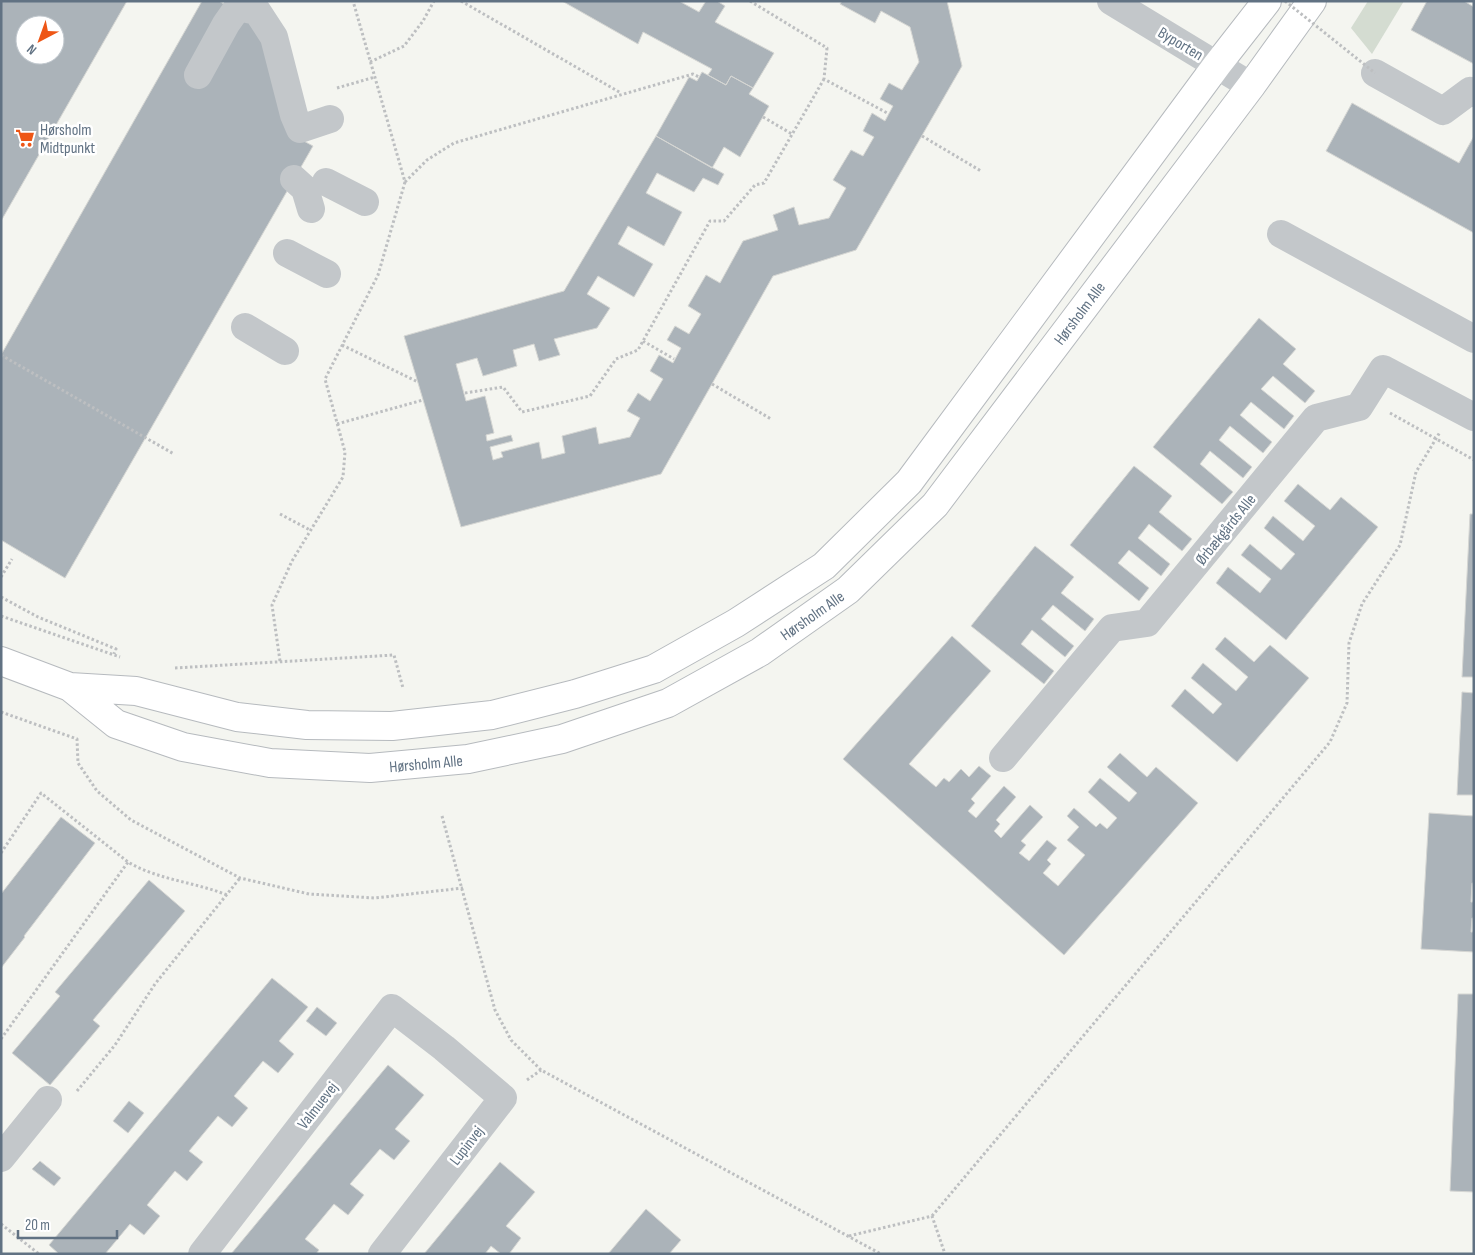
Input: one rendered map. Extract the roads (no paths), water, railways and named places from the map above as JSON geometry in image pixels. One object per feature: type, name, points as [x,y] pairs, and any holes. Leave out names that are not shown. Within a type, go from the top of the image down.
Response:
[{"type":"main road","name":"Hørsholm Alle","points":[[1,661],[70,687],[136,691],[237,717],[307,725],[392,726],[492,716],[575,694],[654,669],[736,623],[824,566],[909,482],[1217,65],[1267,1]]},
{"type":"main road","name":"Hørsholm Alle","points":[[70,687],[116,724],[183,747],[270,762],[370,768],[468,759],[562,739],[668,703],[760,652],[848,590],[935,505],[1251,86],[1312,1]]},
{"type":"street","name":"Byporten","points":[[1111,1],[1251,86]]},
{"type":"street","points":[[198,75],[226,24],[238,7],[257,12],[274,37],[294,115],[300,129],[330,119]]},
{"type":"street","points":[[1375,73],[1443,111],[1470,91],[1474,93]]},
{"type":"street","points":[[294,179],[304,189],[311,209]]},
{"type":"street","points":[[326,182],[365,202]]},
{"type":"street","points":[[1281,234],[1474,339]]},
{"type":"street","points":[[287,253],[327,274]]},
{"type":"street","points":[[245,327],[285,351]]},
{"type":"street","name":"Ørbækgårds Alle","points":[[1004,758],[1112,628],[1147,623],[1316,418],[1359,407],[1383,369],[1467,409]]},
{"type":"street","name":"Valmuevej","points":[[202,1254],[392,1008],[444,1048]]},
{"type":"street","name":"Lupinvej","points":[[382,1254],[502,1098],[444,1048]]},
{"type":"street","points":[[1,1158],[10,1130],[48,1100]]},
{"type":"place","name":"Hørsholm Midtpunkt","points":[[25,138]]}]
